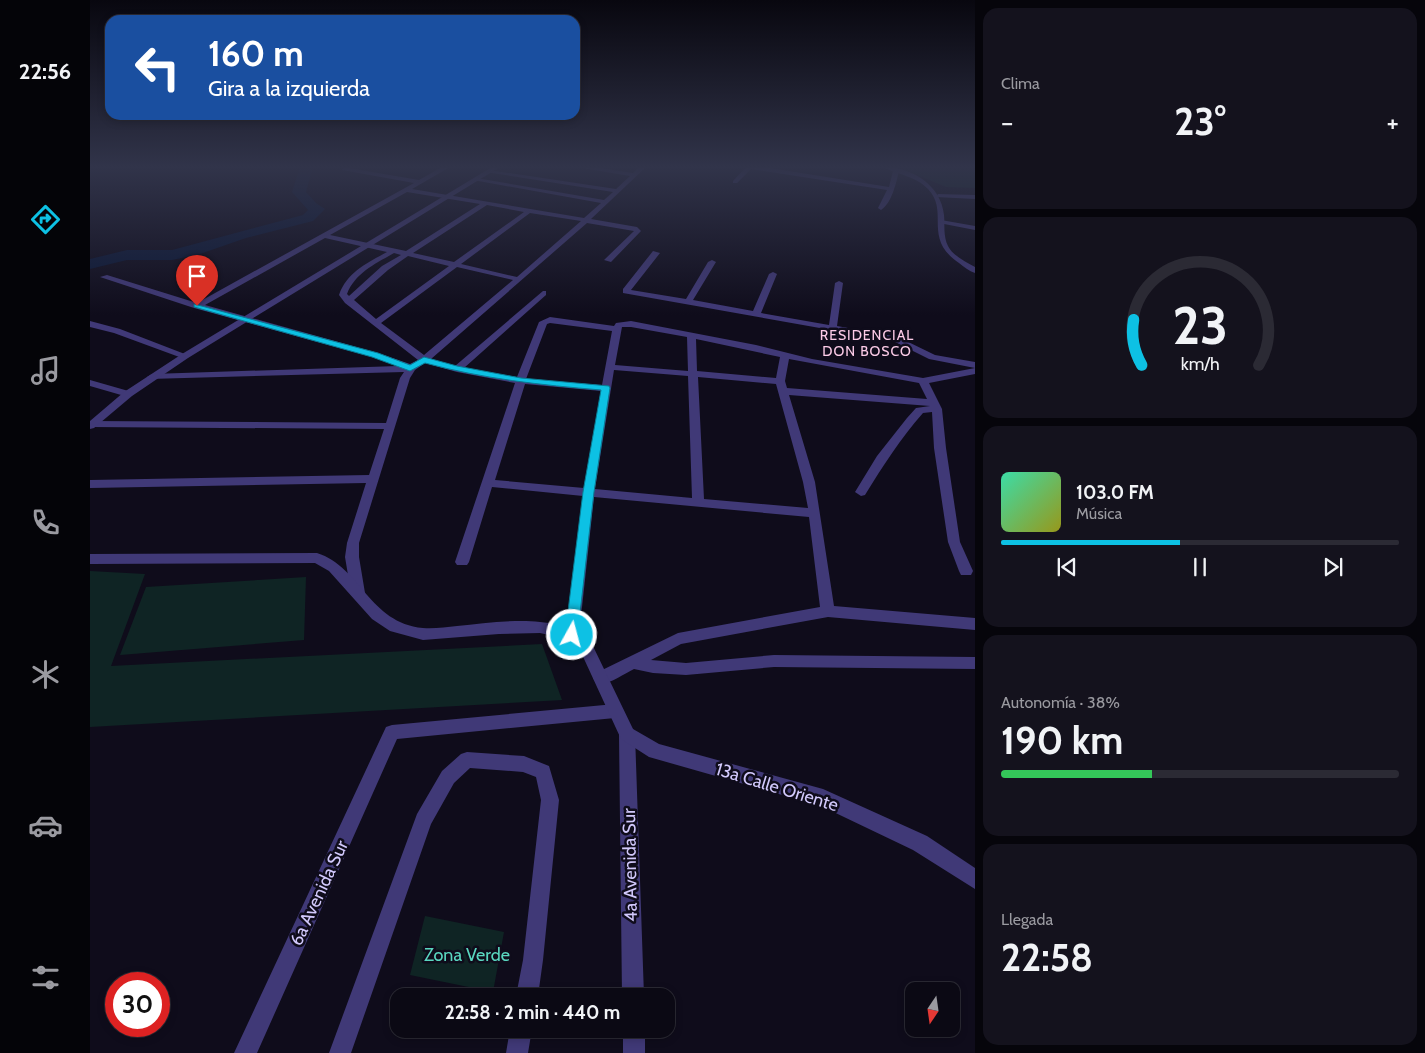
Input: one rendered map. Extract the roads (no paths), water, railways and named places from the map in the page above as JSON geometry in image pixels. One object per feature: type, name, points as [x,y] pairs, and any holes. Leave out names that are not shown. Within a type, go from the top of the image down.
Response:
[{"type":"street","points":[[197,306],[358,216]]},
{"type":"street","points":[[91,425],[152,377],[417,216]]},
{"type":"street","points":[[348,301],[385,268],[465,216]]},
{"type":"street","points":[[376,324],[522,216]]},
{"type":"street","points":[[565,216],[637,229],[638,231],[608,260]]},
{"type":"street","points":[[152,377],[410,368],[424,360],[591,216]]},
{"type":"street","points":[[940,216],[941,235],[946,249],[975,271]]},
{"type":"street","points":[[941,222],[975,228]]},
{"type":"street","points":[[323,235],[518,278]]},
{"type":"street","points":[[393,251],[348,280],[343,295],[376,324],[424,360],[457,369],[521,380],[606,388]]},
{"type":"street","points":[[656,253],[626,290],[895,339],[932,357],[975,365]]},
{"type":"street","points":[[688,302],[712,262]]},
{"type":"street","points":[[756,314],[773,274]]},
{"type":"street","points":[[104,277],[197,306],[375,355],[410,368]]},
{"type":"street","points":[[833,327],[839,283]]},
{"type":"street","points":[[457,369],[543,293]]},
{"type":"street","points":[[462,562],[521,380],[545,320],[617,328],[623,324],[631,324],[812,362],[923,381],[975,371]]},
{"type":"street","points":[[90,324],[117,331],[185,356]]},
{"type":"street","points":[[572,635],[589,492],[617,328]]},
{"type":"street","points":[[691,336],[698,503]]},
{"type":"street","points":[[784,355],[781,386],[809,482],[828,611]]},
{"type":"street","points":[[610,367],[693,374],[935,406]]},
{"type":"street","points":[[358,593],[352,556],[353,543],[405,378],[410,368]]},
{"type":"street","points":[[923,381],[935,406],[954,542],[966,571]]},
{"type":"street","points":[[90,383],[128,394]]},
{"type":"street","points":[[861,492],[873,468],[890,443],[920,410],[935,406]]},
{"type":"street","points":[[91,425],[390,426]]},
{"type":"street","points":[[90,484],[373,479]]},
{"type":"street","points":[[488,483],[815,513]]},
{"type":"street","points":[[90,559],[317,558],[334,568],[383,620],[390,625],[407,631],[431,634],[524,627],[555,630],[572,635],[585,644],[627,734]]},
{"type":"street","points":[[602,678],[678,639],[828,611],[975,624]]},
{"type":"street","points":[[633,662],[653,667],[686,669],[774,661],[975,663]]},
{"type":"street","name":"6a Avenida Sur","points":[[245,1053],[392,732],[615,711]]},
{"type":"street","name":"13a Calle Oriente","points":[[627,734],[655,751],[823,798],[920,843],[975,879]]},
{"type":"street","name":"4a Avenida Sur","points":[[627,734],[633,988]]},
{"type":"street","points":[[340,1053],[423,820],[448,777],[468,760],[524,764],[542,772],[550,800],[528,988]]},
{"type":"street","points":[[517,1053],[520,1038]]},
{"type":"street","points":[[634,1038],[634,1053]]},
{"type":"waterway","points":[[90,264],[127,255],[172,255],[191,251],[240,235],[310,216]]},
{"type":"district","name":"RESIDENCIAL DON BOSCO","points":[[867,344]]},
{"type":"park label","name":"Zona Verde","points":[[467,955]]}]
